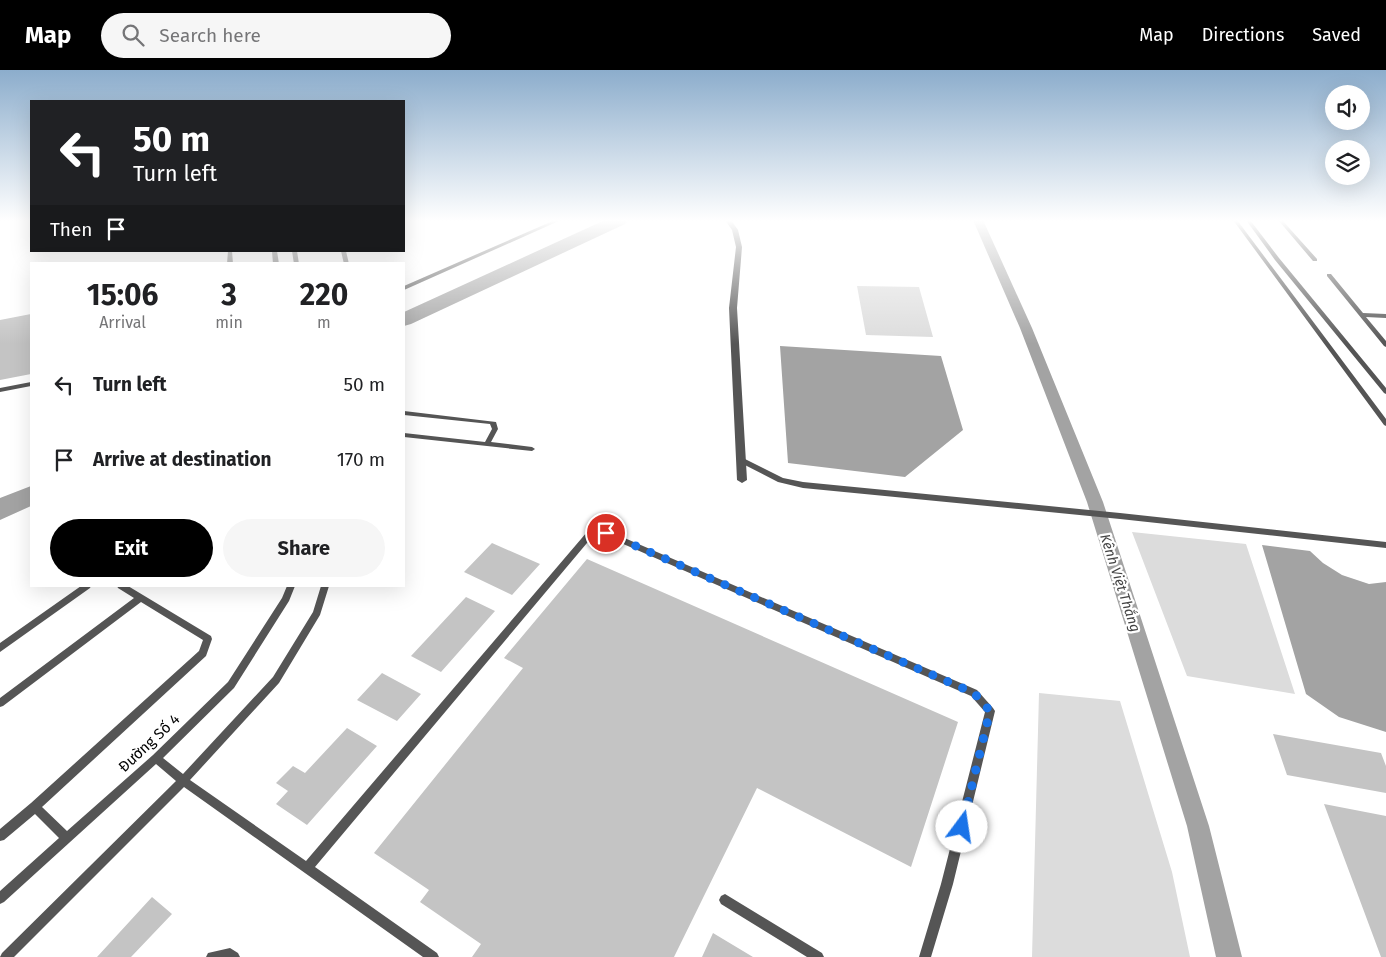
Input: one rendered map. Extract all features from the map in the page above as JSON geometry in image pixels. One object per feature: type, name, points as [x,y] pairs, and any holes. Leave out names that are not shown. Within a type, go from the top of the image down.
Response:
[{"type":"street","points":[[738,261],[733,308],[742,480]]},
{"type":"lane","points":[[405,288],[465,261]]},
{"type":"lane","points":[[1266,261],[1386,424]]},
{"type":"lane","points":[[1280,261],[1386,392]]},
{"type":"lane","points":[[1329,275],[1386,345]]},
{"type":"lane","points":[[1361,315],[1386,316]]},
{"type":"lane","points":[[0,390],[30,384]]},
{"type":"lane","points":[[405,413],[490,422],[496,425],[487,444]]},
{"type":"lane","points":[[405,434],[532,449]]},
{"type":"lane","points":[[741,460],[781,480],[803,485],[1120,516],[1386,545]]},
{"type":"lane","points":[[307,868],[590,534],[606,533],[974,693],[990,711],[947,884],[925,957]]},
{"type":"lane","points":[[0,648],[85,587]]},
{"type":"lane","points":[[0,836],[35,807],[203,653],[208,639],[123,587]]},
{"type":"lane","name":"Đường Số 4","points":[[0,898],[156,758],[231,685],[286,600],[291,587]]},
{"type":"lane","points":[[6,957],[183,781],[276,680],[317,613],[325,587]]},
{"type":"lane","points":[[0,703],[140,598]]},
{"type":"lane","points":[[156,758],[183,781],[434,957]]},
{"type":"lane","points":[[35,807],[67,838]]},
{"type":"lane","points":[[724,900],[818,957]]},
{"type":"lane","points":[[212,957],[230,954],[234,957]]},
{"type":"shaded area","points":[[857,286],[919,287],[933,337],[866,335]]},
{"type":"shaded area","points":[[780,346],[941,356],[963,430],[905,477],[788,463]]},
{"type":"shaded area","points":[[1132,532],[1246,544],[1295,694],[1187,676]]},
{"type":"shaded area","points":[[1262,545],[1310,551],[1323,563],[1342,575],[1369,584],[1386,582],[1386,732],[1339,717],[1306,694]]},
{"type":"shaded area","points":[[1039,693],[1120,701],[1172,872],[1190,957],[1032,957]]},
{"type":"building","points":[[30,314],[30,374],[0,380],[0,320]]},
{"type":"building","points":[[492,543],[540,564],[512,595],[464,572]]},
{"type":"building","points":[[587,559],[958,722],[911,867],[757,788],[674,957],[472,957],[481,944],[420,902],[429,890],[374,853],[523,668],[504,658]]},
{"type":"building","points":[[466,597],[495,611],[441,672],[411,656]]},
{"type":"building","points":[[382,673],[421,694],[397,721],[357,700]]},
{"type":"building","points":[[347,728],[377,746],[307,825],[276,804],[288,791],[276,783],[293,766],[305,773]]},
{"type":"building","points":[[1273,734],[1381,753],[1386,766],[1386,793],[1287,775]]},
{"type":"building","points":[[1324,804],[1386,816],[1386,957],[1381,957]]},
{"type":"building","points":[[152,897],[172,914],[131,957],[97,957]]},
{"type":"building","points":[[713,933],[753,957],[702,957]]},
{"type":"waterway","points":[[405,320],[530,261]]},
{"type":"waterway","name":"Kênh Việt Thắng","points":[[996,261],[1026,328],[1095,502],[1198,826],[1229,957]]},
{"type":"waterway","points":[[0,510],[30,495]]},
{"type":"route","points":[[606,533],[974,693],[990,711],[962,827]]}]
